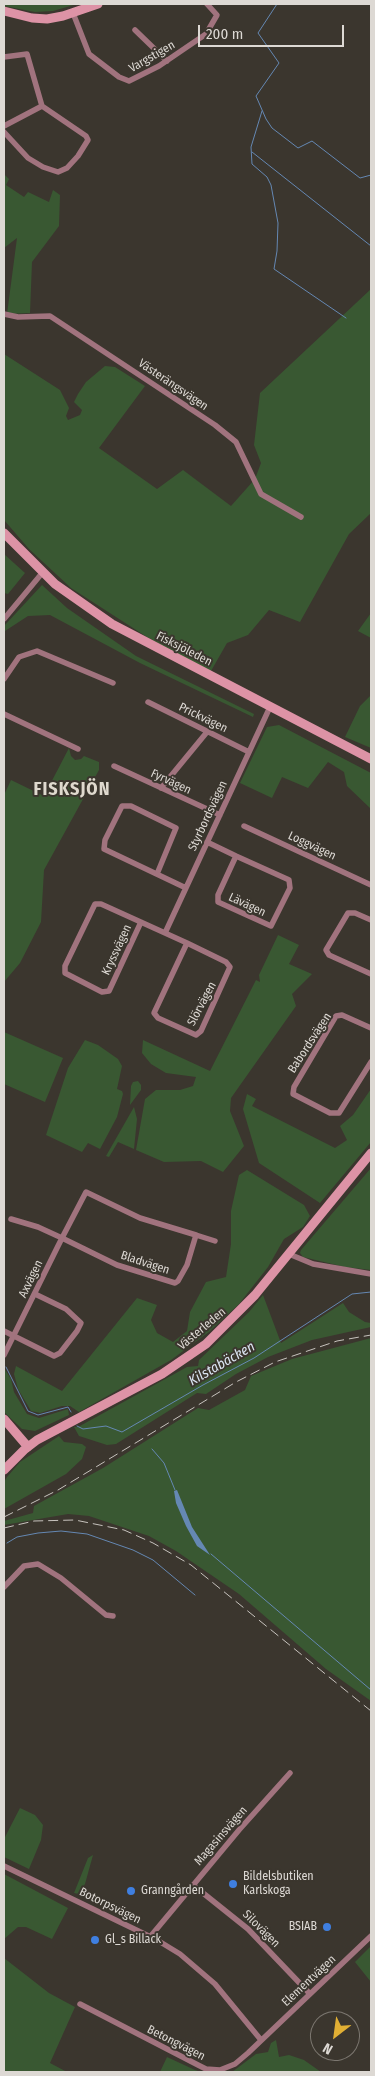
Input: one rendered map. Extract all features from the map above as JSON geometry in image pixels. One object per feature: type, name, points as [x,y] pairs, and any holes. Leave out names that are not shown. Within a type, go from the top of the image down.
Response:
[{"type":"street","points":[[4,11],[40,19],[54,18],[98,4]]},
{"type":"street","name":"Vargstigen","points":[[73,13],[89,54],[124,80],[135,80],[197,41],[213,25],[217,15],[207,4]]},
{"type":"street","points":[[135,30],[167,60]]},
{"type":"street","points":[[4,57],[27,54],[42,106],[86,136],[88,140],[78,156],[62,171],[50,170],[36,163],[21,151],[4,132]]},
{"type":"street","points":[[4,126],[42,106]]},
{"type":"street","name":"Västerängsvägen","points":[[4,314],[18,317],[50,316],[215,425],[236,442],[261,494],[300,517]]},
{"type":"street","name":"Fisksjöleden","points":[[4,533],[43,572],[80,603],[123,631],[371,759]]},
{"type":"street","points":[[4,619],[43,572]]},
{"type":"street","points":[[4,679],[19,657],[37,651],[113,683]]},
{"type":"street","name":"Prickvägen","points":[[148,702],[249,752]]},
{"type":"street","name":"Styrbordsvägen","points":[[165,933],[270,708]]},
{"type":"street","points":[[4,714],[78,749]]},
{"type":"street","points":[[161,788],[207,732]]},
{"type":"street","name":"Fyrvägen","points":[[114,766],[220,815]]},
{"type":"street","points":[[157,874],[176,828],[130,806],[122,806],[105,840],[104,849],[186,888]]},
{"type":"street","name":"Loggvägen","points":[[244,826],[371,885]]},
{"type":"street","name":"Lävägen","points":[[207,842],[287,879],[290,883],[290,888],[271,926],[218,902],[218,895],[236,856]]},
{"type":"street","name":"Kryssvägen","points":[[141,922],[109,991],[102,992],[65,973],[65,966],[95,904],[101,904],[141,922],[165,933]]},
{"type":"street","points":[[371,920],[356,913],[348,913],[326,950],[330,955],[371,974]]},
{"type":"street","name":"Slörvägen","points":[[165,933],[187,943],[226,962],[230,967],[201,1031],[196,1035],[158,1018],[154,1013],[187,943]]},
{"type":"street","name":"Babordsvägen","points":[[371,1028],[342,1015],[336,1016],[294,1087],[292,1094],[330,1113],[339,1113],[371,1062]]},
{"type":"street","name":"Västerleden","points":[[4,1470],[28,1447],[71,1421],[162,1374],[192,1355],[231,1321],[289,1254],[371,1153]]},
{"type":"street","name":"Axvägen","points":[[4,1356],[86,1192],[140,1218],[196,1235]]},
{"type":"street","points":[[11,1219],[38,1227],[62,1238]]},
{"type":"street","points":[[196,1235],[215,1241]]},
{"type":"street","name":"Bladvägen","points":[[62,1238],[117,1265],[175,1282],[178,1281],[187,1265],[196,1235]]},
{"type":"street","points":[[289,1254],[312,1264],[371,1274]]},
{"type":"street","points":[[4,1330],[49,1354],[57,1355],[80,1326],[79,1320],[71,1313],[34,1294]]},
{"type":"street","points":[[4,1419],[28,1447]]},
{"type":"street","points":[[4,1587],[24,1566],[38,1564],[61,1578],[106,1615],[113,1616]]},
{"type":"street","name":"Magasinsvägen","points":[[150,1937],[290,1774]]},
{"type":"street","name":"Botorpsvägen","points":[[4,1866],[150,1937],[180,1954],[204,1973],[226,1996],[260,2040]]},
{"type":"street","name":"Silovägen","points":[[193,1885],[248,1929],[310,1994]]},
{"type":"street","name":"Elementvägen","points":[[260,2040],[371,1936]]},
{"type":"street","name":"Betongvägen","points":[[80,2004],[198,2065],[213,2070],[220,2070],[235,2064],[260,2040]]},
{"type":"green space","points":[[4,4],[77,4],[53,11],[35,12],[4,6]]},
{"type":"green space","points":[[4,174],[9,179],[6,185],[24,197],[28,192],[49,202],[53,190],[60,195],[59,226],[32,262],[30,313],[7,314],[17,238],[4,248]]},
{"type":"green space","points":[[371,289],[371,513],[349,534],[300,622],[269,610],[248,635],[227,643],[211,671],[147,637],[71,588],[29,549],[4,520],[4,354],[60,390],[69,408],[66,416],[68,420],[80,415],[82,410],[74,402],[78,394],[86,382],[105,366],[115,367],[145,386],[99,448],[157,489],[183,470],[231,506],[255,479],[261,463],[254,445],[260,393]]},
{"type":"green space","points":[[4,554],[25,573],[8,594],[4,593]]},
{"type":"green space","points":[[42,585],[67,608],[136,656],[254,714],[253,717],[140,663],[50,615],[28,616],[5,631],[4,626]]},
{"type":"green space","points":[[371,613],[371,638],[358,631]]},
{"type":"green space","points":[[371,695],[371,748],[345,737],[360,706]]},
{"type":"green space","points":[[279,725],[371,773],[371,809],[347,786],[344,772],[328,762],[308,788],[282,777],[272,798],[240,783],[267,727]]},
{"type":"green space","points":[[69,748],[71,756],[75,760],[81,759],[84,756],[99,762],[99,770],[44,870],[41,922],[20,963],[4,982],[4,795],[11,780],[44,796]]},
{"type":"green space","points":[[278,935],[299,945],[289,964],[312,974],[292,994],[296,1006],[231,1098],[230,1111],[244,1146],[223,1172],[201,1161],[164,1162],[136,1150],[145,1099],[156,1090],[180,1090],[193,1086],[196,1077],[166,1073],[151,1064],[142,1053],[143,1040],[210,1071],[256,980],[260,982],[259,975]]},
{"type":"green space","points":[[4,1032],[63,1058],[45,1102],[4,1084]]},
{"type":"green space","points":[[85,1040],[98,1045],[118,1059],[122,1066],[117,1089],[122,1091],[123,1094],[117,1117],[100,1149],[88,1143],[82,1152],[46,1135],[68,1068]]},
{"type":"green space","points":[[138,1081],[141,1085],[141,1090],[130,1105],[131,1086],[133,1082]]},
{"type":"green space","points":[[371,1089],[371,1142],[320,1203],[259,1163],[243,1109],[247,1094],[256,1099],[252,1106],[335,1148],[347,1140],[340,1126],[353,1115]]},
{"type":"green space","points":[[134,1107],[137,1119],[134,1149],[118,1142],[109,1157],[106,1156]]},
{"type":"green space","points":[[371,1168],[371,1270],[345,1267],[303,1257],[300,1253],[301,1250]]},
{"type":"green space","points":[[247,1170],[304,1205],[310,1216],[303,1227],[284,1239],[268,1267],[239,1304],[209,1332],[171,1360],[79,1412],[70,1406],[62,1406],[40,1413],[31,1411],[18,1389],[14,1374],[16,1366],[62,1391],[137,1298],[157,1305],[151,1320],[157,1333],[173,1342],[187,1331],[190,1312],[206,1282],[226,1277],[231,1244],[231,1211],[239,1175]]},
{"type":"green space","points":[[263,1295],[281,1343],[343,1303],[349,1312],[365,1322],[371,1323],[371,1327],[312,1340],[268,1357],[236,1374],[206,1394],[197,1393],[116,1444],[107,1445],[79,1436],[74,1427],[78,1427],[187,1367],[198,1366],[199,1360],[249,1312]]},
{"type":"green space","points":[[371,1338],[371,1701],[326,1669],[239,1594],[176,1551],[149,1536],[89,1516],[68,1514],[4,1525],[4,1521],[33,1513],[34,1506],[103,1468],[198,1408],[209,1410],[245,1390],[251,1376],[292,1359]]},
{"type":"green space","points":[[4,1368],[11,1379],[14,1392],[27,1414],[39,1418],[68,1409],[69,1415],[35,1431],[22,1429],[4,1412]]},
{"type":"green space","points":[[59,1436],[64,1442],[82,1444],[86,1447],[82,1459],[66,1474],[4,1509],[4,1482],[7,1477],[20,1462]]},
{"type":"green space","points":[[20,1808],[35,1815],[43,1825],[41,1840],[29,1869],[4,1857],[4,1839]]},
{"type":"green space","points":[[93,1855],[85,1884],[79,1894],[74,1893],[88,1858]]},
{"type":"green space","points":[[4,1874],[68,1908],[52,1939],[26,1927],[18,1927],[4,1939]]},
{"type":"green space","points":[[371,1946],[371,1982],[355,1962]]},
{"type":"green space","points":[[4,1958],[49,1993],[75,2007],[50,2063],[67,2072],[4,2072]]},
{"type":"green space","points":[[276,2040],[279,2057],[289,2055],[304,2060],[321,2072],[232,2072],[256,2054],[268,2052],[271,2043]]},
{"type":"green space","points":[[167,2057],[195,2070],[201,2072],[160,2072]]},
{"type":"water","points":[[177,1490],[192,1527],[210,1555],[197,1546],[186,1526],[176,1503],[174,1491]]},
{"type":"waterway","points":[[277,4],[258,33],[279,63],[256,96],[266,119],[272,128],[298,148],[312,141],[360,178],[371,175]]},
{"type":"waterway","points":[[262,111],[251,147],[252,164],[267,177],[271,185],[278,223],[274,269],[346,318]]},
{"type":"waterway","points":[[252,152],[371,246]]},
{"type":"waterway","name":"Kilstabäcken","points":[[77,1426],[83,1429],[106,1426],[122,1432],[254,1358],[352,1294],[371,1292]]},
{"type":"waterway","name":"Kilstabäcken","points":[[6,1367],[28,1411],[38,1415],[68,1407],[71,1412]]},
{"type":"waterway","points":[[152,1449],[164,1463],[175,1490]]},
{"type":"waterway","points":[[7,1543],[17,1537],[38,1533],[61,1531],[87,1534],[133,1550],[153,1560],[195,1595]]},
{"type":"waterway","points":[[211,1554],[371,1690]]},
{"type":"railway","points":[[4,1517],[58,1490],[236,1382],[275,1362],[337,1341],[371,1335]]},
{"type":"railway","points":[[4,1528],[34,1521],[75,1520],[124,1530],[153,1543],[191,1565],[371,1711]]},
{"type":"place","name":"Bildelsbutiken Karlskoga","points":[[233,1884]]},
{"type":"place","name":"Granngården","points":[[131,1891]]},
{"type":"place","name":"BSIAB","points":[[327,1927]]},
{"type":"place","name":"Gl_s Billack","points":[[95,1940]]},
{"type":"district","name":"FISKSJÖN","points":[[72,790]]}]
